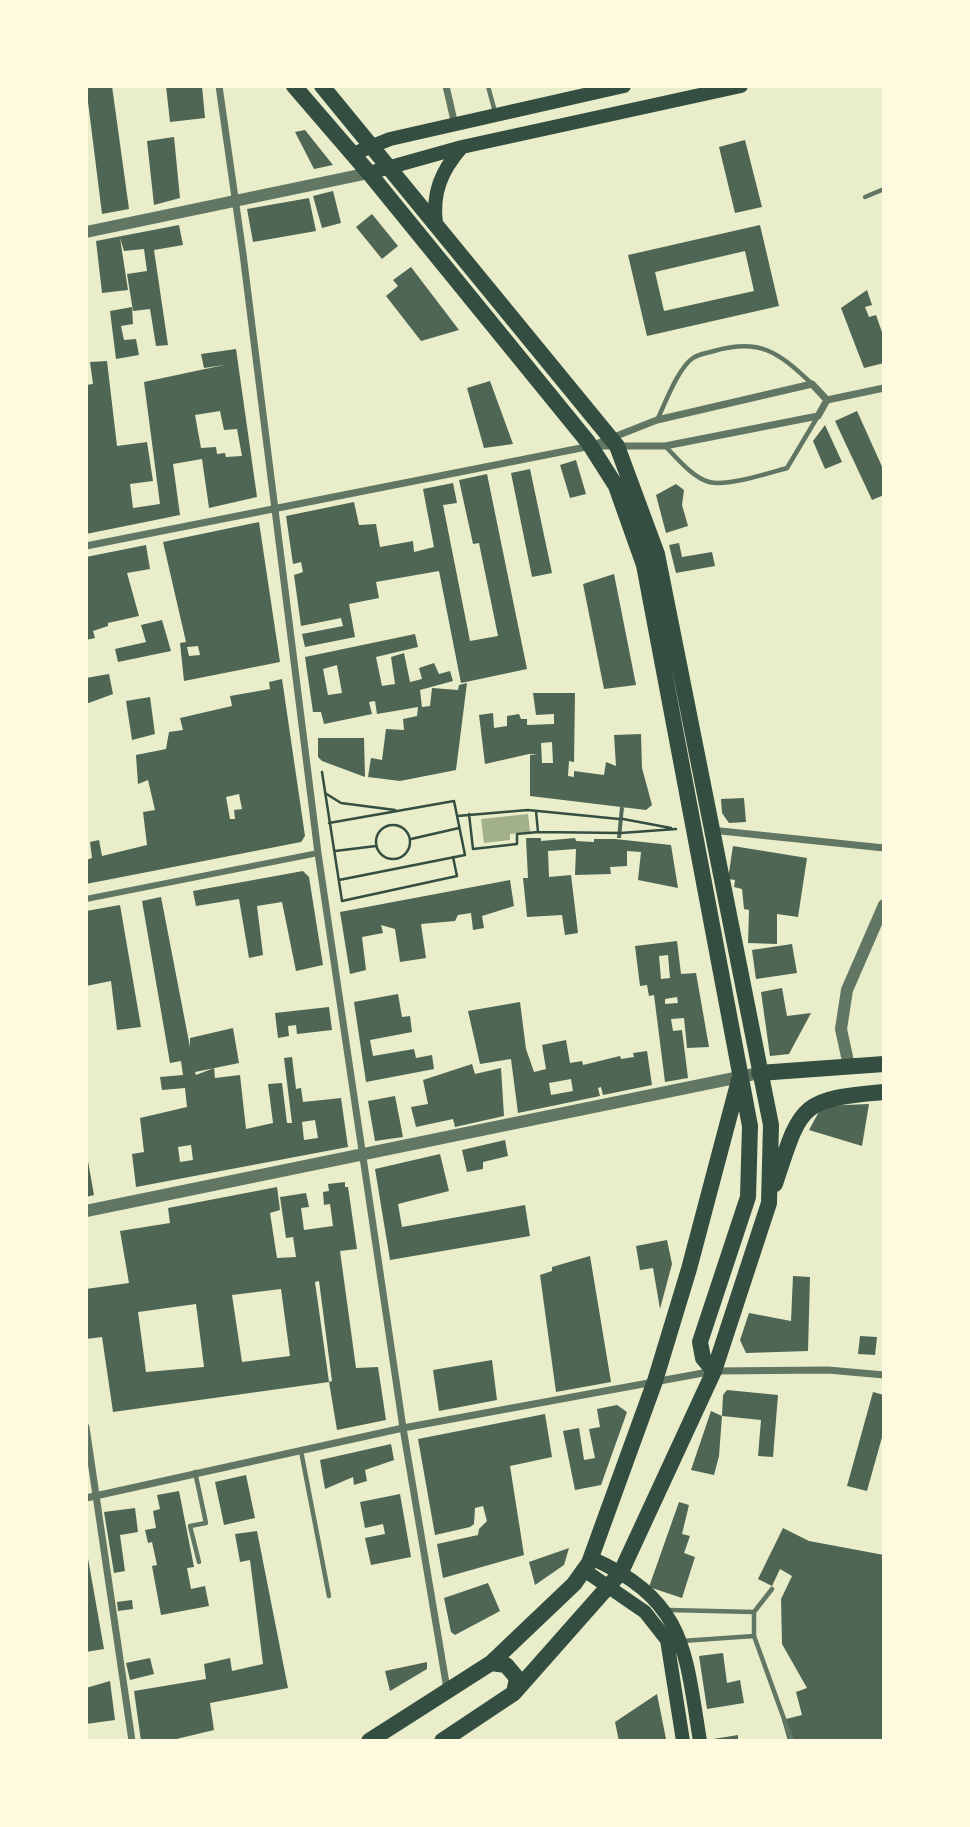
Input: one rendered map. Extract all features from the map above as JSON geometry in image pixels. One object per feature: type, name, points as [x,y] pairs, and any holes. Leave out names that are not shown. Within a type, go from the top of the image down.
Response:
[{"type":"main road","points":[[294,86],[369,173],[591,446],[615,486],[644,565],[750,1126],[748,1197],[700,1342],[703,1358],[714,1371]]},
{"type":"main road","points":[[322,86],[614,442],[657,554],[771,1125],[769,1203]]},
{"type":"main road","points":[[353,154],[373,145],[624,86]]},
{"type":"main road","points":[[369,173],[699,90],[741,86]]},
{"type":"main road","points":[[436,224],[434,210],[439,182],[448,163],[462,148]]},
{"type":"main road","points":[[759,1073],[884,1064]]},
{"type":"main road","points":[[369,1741],[491,1663],[574,1584],[588,1564],[655,1381],[689,1269],[740,1074]]},
{"type":"main road","points":[[442,1741],[514,1693],[611,1587],[621,1572],[714,1371],[799,1118],[816,1102],[884,1092]]},
{"type":"main road","points":[[588,1564],[621,1572],[664,1610],[682,1641],[700,1741]]},
{"type":"main road","points":[[588,1564],[611,1587],[645,1612],[667,1640],[682,1741]]},
{"type":"main road","points":[[491,1663],[506,1665],[517,1678],[514,1693]]},
{"type":"street","points":[[219,86],[236,201],[318,853],[403,1428],[448,1692]]},
{"type":"street","points":[[446,86],[455,126]]},
{"type":"street","points":[[86,232],[369,173]]},
{"type":"street","points":[[614,442],[657,420],[812,384],[827,400]]},
{"type":"street","points":[[86,546],[591,446],[614,442],[665,446],[818,416],[827,400],[884,388]]},
{"type":"street","points":[[711,830],[884,848]]},
{"type":"street","points":[[86,899],[318,853]]},
{"type":"street","points":[[849,1066],[841,1030],[847,990],[884,905]]},
{"type":"street","points":[[86,1211],[363,1156],[740,1074],[759,1073]]},
{"type":"street","points":[[86,1498],[194,1471],[403,1428],[714,1371],[828,1370],[884,1375]]},
{"type":"street","points":[[86,1427],[132,1741]]},
{"type":"lane","points":[[488,86],[496,116]]},
{"type":"lane","points":[[865,197],[884,189]]},
{"type":"lane","points":[[657,420],[672,387],[693,358],[726,348],[761,346],[788,363],[812,384]]},
{"type":"lane","points":[[665,446],[687,468],[709,482],[753,477],[787,468],[818,416]]},
{"type":"lane","points":[[301,1451],[329,1596]]},
{"type":"lane","points":[[194,1471],[206,1523],[190,1526],[199,1562]]},
{"type":"lane","points":[[772,1588],[754,1612],[754,1636],[792,1741]]},
{"type":"lane","points":[[664,1610],[754,1612]]},
{"type":"lane","points":[[682,1641],[754,1636]]},
{"type":"path","points":[[322,772],[342,901],[457,876],[453,857]]},
{"type":"path","points":[[325,793],[352,806],[402,810]]},
{"type":"path","points":[[329,823],[454,801],[465,855],[339,880]]},
{"type":"path","points":[[457,816],[536,811],[621,819],[676,829]]},
{"type":"path","points":[[536,811],[538,832]]},
{"type":"path","points":[[468,814],[472,849]]},
{"type":"path","points":[[390,825],[403,828],[410,839],[408,850],[396,859],[382,855],[376,846],[379,833],[390,825]]},
{"type":"path","points":[[410,839],[459,828]]},
{"type":"path","points":[[464,850],[517,844],[517,834],[538,832],[621,833],[693,829]]},
{"type":"path","points":[[328,852],[376,846]]},
{"type":"shaded area","points":[[528,814],[530,832],[510,834],[510,840],[484,843],[481,819]]},
{"type":"building","points":[[86,86],[112,86],[129,209],[102,214]]},
{"type":"building","points":[[166,86],[202,86],[205,118],[170,122]]},
{"type":"building","points":[[305,130],[333,165],[314,169],[295,132]]},
{"type":"building","points":[[174,137],[180,198],[154,205],[147,141]]},
{"type":"building","points":[[745,140],[762,207],[735,213],[719,147]]},
{"type":"building","points":[[333,191],[341,223],[322,228],[313,196]]},
{"type":"building","points":[[309,198],[316,231],[253,242],[247,209]]},
{"type":"building","points":[[372,214],[398,246],[382,259],[356,227]]},
{"type":"building","points":[[179,225],[183,245],[154,250],[168,345],[156,346],[150,309],[133,311],[127,274],[147,271],[144,249],[124,251],[120,238],[128,290],[102,293],[96,241]]},
{"type":"building","points":[[760,225],[779,306],[647,336],[628,255]],"holes":[[[745,251],[754,291],[664,311],[655,272]]]},
{"type":"building","points":[[411,267],[459,330],[421,341],[386,296],[398,286],[393,280]]},
{"type":"building","points":[[867,290],[872,305],[865,307],[869,317],[876,315],[884,338],[884,363],[864,368],[841,308]]},
{"type":"building","points":[[132,307],[133,324],[121,326],[124,340],[136,339],[139,355],[116,359],[110,311]]},
{"type":"building","points":[[236,349],[257,497],[209,508],[202,459],[173,464],[180,515],[86,534],[86,385],[93,384],[90,362],[107,361],[117,446],[147,442],[153,481],[130,484],[133,508],[160,504],[144,382],[224,365],[204,368],[201,354]],"holes":[[[220,411],[224,430],[237,429],[242,456],[226,457],[225,453],[217,454],[216,447],[201,448],[195,415]]]},
{"type":"building","points":[[490,381],[513,444],[484,448],[467,388]]},
{"type":"building","points":[[857,411],[884,471],[884,495],[872,500],[835,421]]},
{"type":"building","points":[[825,425],[842,462],[825,469],[813,441]]},
{"type":"building","points":[[576,460],[586,494],[570,498],[560,465]]},
{"type":"building","points":[[530,469],[552,573],[532,577],[511,473]]},
{"type":"building","points":[[487,474],[527,669],[461,683],[439,571],[376,582],[379,598],[349,604],[355,637],[305,647],[302,634],[343,626],[341,618],[301,626],[294,575],[303,572],[301,562],[293,564],[286,516],[354,502],[359,525],[376,524],[380,547],[413,541],[414,552],[434,547],[423,489],[453,483],[457,503],[443,505],[470,641],[498,636],[479,543],[473,544],[459,480]]},
{"type":"building","points":[[676,484],[684,490],[682,505],[688,526],[666,533],[656,495]]},
{"type":"building","points":[[259,522],[280,662],[184,681],[180,643],[186,642],[163,542]],"holes":[[[198,646],[200,655],[189,656],[187,647]]]},
{"type":"building","points":[[679,543],[682,557],[712,552],[715,566],[676,573],[669,545]]},
{"type":"building","points":[[146,545],[150,569],[127,573],[139,616],[108,623],[108,626],[93,631],[95,638],[86,640],[86,557]]},
{"type":"building","points":[[614,574],[636,685],[604,689],[583,584]]},
{"type":"building","points":[[162,620],[171,651],[118,662],[115,649],[146,642],[141,625]]},
{"type":"building","points":[[415,634],[418,647],[376,657],[382,686],[395,684],[391,657],[404,653],[410,682],[422,679],[419,668],[434,663],[439,674],[450,671],[453,681],[420,690],[422,707],[430,706],[432,688],[458,690],[459,685],[467,683],[456,770],[400,781],[368,777],[371,758],[382,760],[386,729],[404,730],[403,719],[417,716],[418,707],[377,714],[375,701],[369,702],[372,714],[324,724],[321,712],[313,712],[305,657]],"holes":[[[337,665],[342,693],[328,695],[323,669]]]},
{"type":"building","points":[[109,674],[113,694],[86,704],[86,678]]},
{"type":"building","points":[[282,679],[305,836],[301,842],[86,884],[86,860],[92,858],[90,842],[99,840],[102,856],[147,845],[143,812],[155,810],[148,780],[138,784],[136,755],[166,749],[169,732],[183,730],[180,718],[232,706],[230,696],[270,689],[269,682]],"holes":[[[239,794],[242,809],[234,810],[235,819],[230,819],[226,797]]]},
{"type":"building","points":[[533,693],[575,693],[574,762],[569,761],[568,776],[574,777],[574,771],[604,775],[606,762],[616,766],[614,735],[641,734],[642,768],[652,805],[646,810],[530,796],[530,755],[538,754],[529,754],[485,764],[479,715],[493,713],[494,728],[507,726],[507,716],[519,714],[521,719],[527,719],[527,725],[554,724],[554,714],[536,715]],"holes":[[[552,742],[553,763],[542,763],[541,743]]]},
{"type":"building","points":[[150,697],[155,734],[132,740],[126,701]]},
{"type":"building","points":[[318,738],[364,738],[365,777],[322,761],[318,757]]},
{"type":"building","points":[[744,798],[746,822],[729,823],[722,813],[721,799]]},
{"type":"building","points":[[620,807],[624,807],[621,838],[617,838]]},
{"type":"building","points":[[526,838],[541,838],[541,841],[575,838],[576,841],[594,842],[594,839],[615,839],[671,845],[678,888],[638,880],[641,852],[627,851],[627,866],[610,867],[611,874],[575,875],[576,849],[548,851],[549,877],[571,875],[578,933],[565,935],[562,915],[527,917],[523,878],[528,878]]},
{"type":"building","points":[[733,846],[807,858],[798,917],[777,914],[777,944],[748,943],[749,910],[744,909],[742,889],[734,887],[735,880],[728,879]]},
{"type":"building","points":[[303,871],[309,877],[323,965],[296,971],[282,902],[257,906],[263,955],[249,958],[239,899],[196,906],[193,891]]},
{"type":"building","points":[[510,880],[514,906],[482,916],[484,928],[473,930],[471,913],[458,915],[455,921],[421,924],[426,958],[400,962],[395,929],[381,925],[383,933],[362,937],[366,970],[350,974],[340,912]]},
{"type":"building","points":[[161,897],[190,1047],[190,1038],[233,1028],[239,1063],[214,1068],[215,1078],[240,1075],[246,1129],[273,1123],[268,1084],[282,1083],[287,1123],[292,1123],[284,1058],[292,1057],[296,1089],[301,1088],[303,1102],[341,1098],[348,1147],[136,1187],[132,1154],[144,1152],[140,1118],[187,1107],[185,1088],[162,1090],[160,1077],[183,1075],[181,1061],[170,1063],[142,901]],"holes":[[[315,1120],[318,1138],[304,1140],[302,1122]],[[191,1145],[193,1160],[180,1162],[178,1147]]]},
{"type":"building","points":[[120,905],[141,1027],[117,1030],[111,981],[86,986],[86,911]]},
{"type":"building","points":[[677,941],[681,974],[696,973],[709,1047],[687,1048],[684,1018],[671,1019],[673,1031],[682,1030],[688,1078],[665,1082],[654,995],[649,996],[647,985],[640,986],[635,946]],"holes":[[[668,955],[670,978],[661,979],[659,956]],[[677,997],[678,1003],[665,1004],[665,999]]]},
{"type":"building","points":[[792,944],[797,973],[756,979],[752,950]]},
{"type":"building","points":[[782,988],[787,1016],[811,1013],[789,1054],[770,1056],[761,992]]},
{"type":"building","points":[[398,994],[402,1017],[410,1016],[412,1032],[370,1040],[373,1056],[414,1049],[416,1058],[432,1055],[434,1069],[366,1082],[354,1002]]},
{"type":"building","points":[[520,1002],[526,1049],[534,1072],[546,1069],[542,1045],[566,1040],[570,1063],[582,1061],[583,1065],[620,1056],[621,1059],[634,1057],[633,1053],[647,1051],[652,1085],[603,1095],[601,1087],[598,1088],[600,1096],[518,1113],[511,1059],[480,1064],[468,1011]],"holes":[[[571,1079],[573,1091],[551,1095],[549,1083]]]},
{"type":"building","points":[[329,1007],[332,1030],[297,1034],[296,1025],[288,1026],[289,1036],[278,1038],[275,1013]]},
{"type":"building","points":[[472,1064],[475,1074],[501,1068],[504,1116],[455,1127],[453,1119],[416,1127],[411,1107],[428,1104],[423,1080]]},
{"type":"building","points":[[395,1096],[403,1137],[375,1141],[368,1101]]},
{"type":"building","points":[[869,1104],[862,1146],[809,1130],[822,1106]]},
{"type":"building","points":[[505,1140],[508,1156],[483,1162],[483,1169],[467,1172],[462,1150]]},
{"type":"building","points":[[86,1150],[94,1195],[86,1197]]},
{"type":"building","points":[[440,1154],[449,1191],[398,1204],[402,1227],[525,1205],[530,1236],[390,1260],[375,1169]]},
{"type":"building","points":[[345,1182],[357,1249],[340,1251],[356,1368],[378,1367],[386,1420],[337,1430],[329,1382],[113,1412],[102,1337],[86,1339],[86,1289],[129,1283],[120,1231],[170,1223],[168,1208],[277,1187],[280,1210],[270,1213],[277,1258],[296,1257],[293,1237],[286,1238],[280,1197],[306,1193],[309,1207],[301,1208],[304,1230],[333,1226],[330,1204],[324,1205],[323,1192],[329,1191],[328,1184]],"holes":[[[319,1281],[332,1381],[329,1382],[315,1282]],[[281,1289],[290,1356],[242,1362],[232,1295]],[[196,1304],[204,1367],[146,1372],[138,1312]]]},
{"type":"building","points":[[667,1240],[672,1264],[660,1309],[653,1268],[640,1270],[636,1246]]},
{"type":"building","points":[[590,1256],[611,1382],[556,1392],[540,1275],[552,1271],[552,1267]]},
{"type":"building","points":[[793,1276],[810,1277],[808,1351],[746,1353],[740,1340],[749,1313],[791,1321]]},
{"type":"building","points":[[860,1336],[877,1337],[875,1355],[858,1354]]},
{"type":"building","points":[[492,1360],[497,1400],[439,1411],[433,1370]]},
{"type":"building","points":[[727,1390],[778,1395],[773,1457],[758,1456],[761,1420],[722,1416],[723,1395]]},
{"type":"building","points":[[873,1392],[884,1395],[884,1430],[867,1491],[847,1486]]},
{"type":"building","points":[[617,1405],[627,1412],[601,1485],[575,1490],[563,1431],[579,1428],[584,1460],[595,1458],[589,1429],[600,1427],[597,1409]]},
{"type":"building","points":[[711,1411],[722,1416],[719,1456],[714,1475],[691,1470]]},
{"type":"building","points":[[545,1414],[552,1457],[510,1466],[524,1555],[443,1578],[437,1544],[478,1535],[479,1529],[487,1521],[483,1506],[475,1508],[474,1524],[470,1527],[435,1535],[418,1439]]},
{"type":"building","points":[[391,1444],[394,1460],[365,1470],[367,1481],[354,1485],[353,1477],[325,1489],[320,1460]]},
{"type":"building","points":[[246,1475],[255,1518],[224,1525],[215,1482]]},
{"type":"building","points":[[179,1491],[194,1567],[187,1568],[191,1589],[205,1586],[209,1606],[161,1615],[152,1566],[157,1565],[152,1542],[148,1543],[145,1530],[156,1528],[153,1511],[160,1509],[157,1495]]},
{"type":"building","points":[[400,1494],[411,1557],[371,1565],[365,1538],[385,1534],[383,1524],[365,1528],[360,1502]]},
{"type":"building","points":[[679,1502],[689,1505],[682,1534],[690,1536],[684,1553],[695,1557],[682,1598],[649,1587]]},
{"type":"building","points":[[135,1508],[138,1532],[120,1535],[125,1571],[114,1573],[104,1512]]},
{"type":"building","points":[[783,1528],[809,1541],[884,1555],[884,1741],[788,1741],[782,1720],[802,1715],[796,1692],[807,1688],[782,1644],[781,1599],[792,1576],[780,1569],[772,1586],[758,1579]]},
{"type":"building","points":[[257,1531],[288,1688],[210,1703],[214,1730],[168,1741],[141,1741],[134,1691],[206,1679],[204,1664],[230,1658],[232,1671],[263,1664],[250,1560],[240,1562],[235,1534]]},
{"type":"building","points":[[86,1547],[104,1649],[86,1652]]},
{"type":"building","points":[[569,1548],[564,1565],[535,1585],[529,1562]]},
{"type":"building","points":[[488,1583],[500,1611],[455,1635],[451,1632],[444,1598]]},
{"type":"building","points":[[132,1600],[133,1609],[118,1611],[117,1602]]},
{"type":"building","points":[[723,1653],[727,1683],[740,1680],[744,1703],[707,1709],[699,1656]]},
{"type":"building","points":[[150,1658],[154,1674],[130,1680],[126,1663]]},
{"type":"building","points":[[427,1662],[427,1669],[390,1691],[385,1671]]},
{"type":"building","points":[[110,1681],[115,1720],[86,1724],[86,1688]]},
{"type":"building","points":[[657,1694],[666,1739],[619,1741],[615,1722]]},
{"type":"building","points":[[738,1735],[738,1741],[707,1740]]}]
